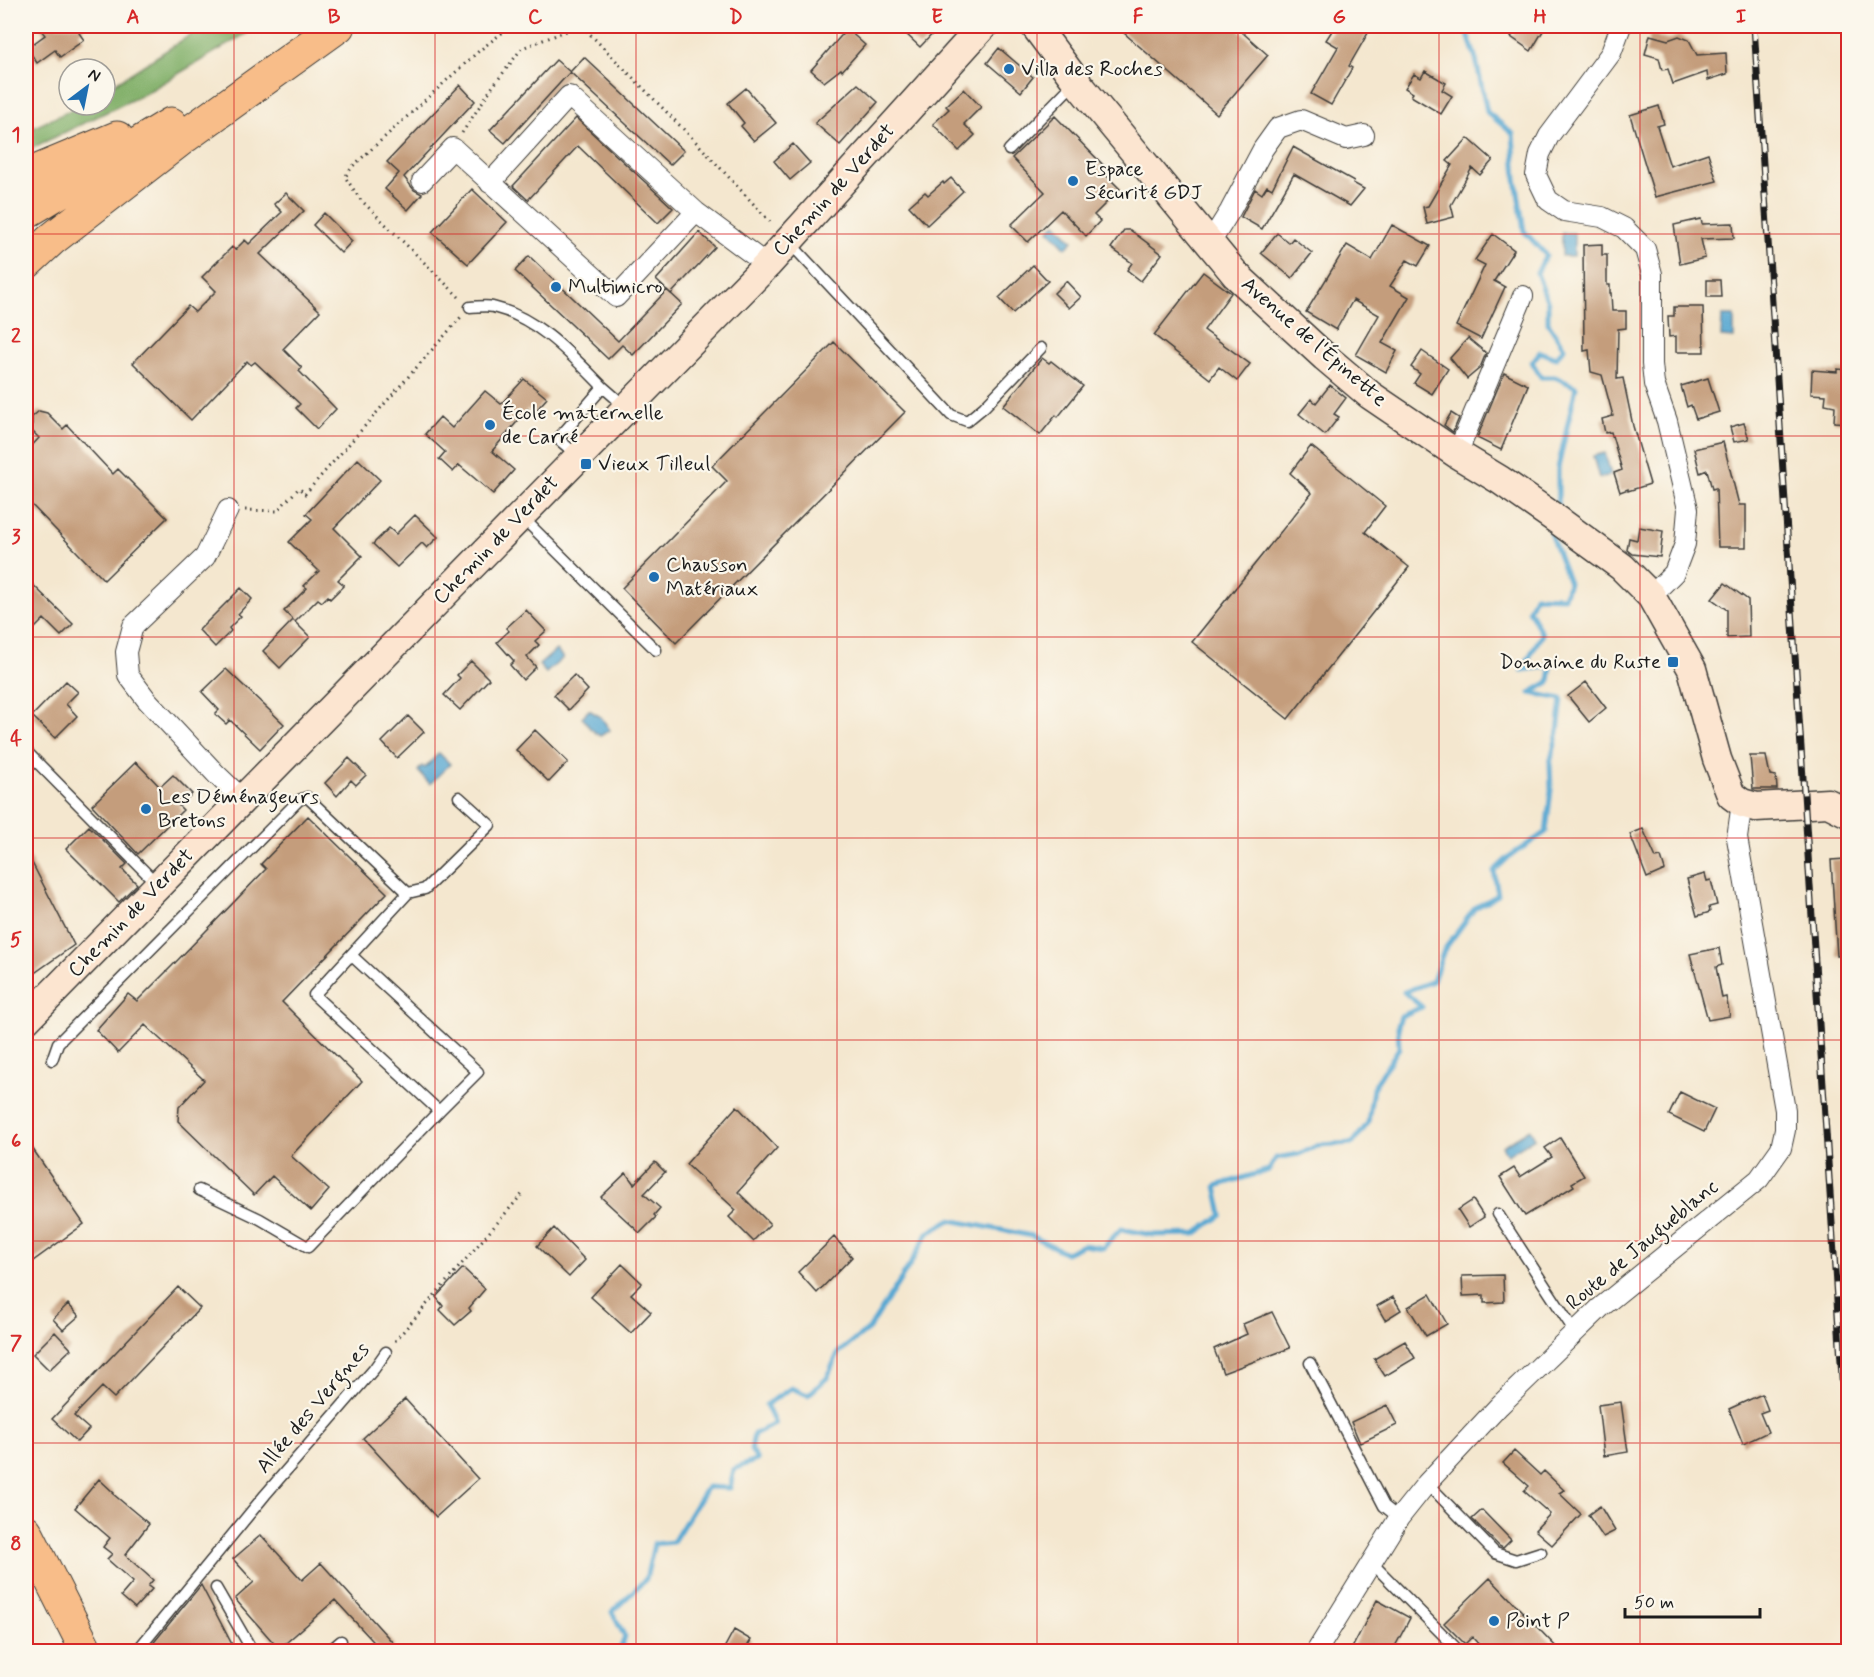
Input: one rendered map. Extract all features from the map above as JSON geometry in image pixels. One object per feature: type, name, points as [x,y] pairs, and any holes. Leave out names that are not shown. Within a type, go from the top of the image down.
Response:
[{"type":"highway","points":[[26,212],[331,26]]},
{"type":"highway","points":[[26,263],[52,239],[185,136],[338,26]]},
{"type":"highway","points":[[26,176],[205,103]]},
{"type":"main road","points":[[26,1531],[87,1652]]},
{"type":"main road","points":[[26,1564],[71,1652]]},
{"type":"street","name":"Chemin de Verdet","points":[[26,1020],[789,242],[983,26]]},
{"type":"street","name":"Avenue de l'Épinette","points":[[1035,26],[1076,81],[1236,275],[1370,395],[1559,521],[1622,567],[1651,596],[1692,669],[1723,776],[1731,795],[1742,803]]},
{"type":"street","points":[[1621,26],[1611,53],[1549,136],[1540,154],[1536,175],[1548,200],[1564,211],[1602,217],[1624,228],[1645,249],[1652,274],[1654,384],[1667,420],[1688,509],[1685,544],[1674,573],[1651,596]]},
{"type":"street","points":[[490,183],[569,96],[696,212],[767,264]]},
{"type":"street","points":[[1210,243],[1230,212],[1263,148],[1278,128],[1301,120],[1346,138],[1364,135]]},
{"type":"street","points":[[422,181],[453,148],[616,297],[696,212]]},
{"type":"street","points":[[1457,454],[1523,296]]},
{"type":"street","points":[[228,510],[206,557],[133,626],[126,652],[128,675],[147,700],[243,799]]},
{"type":"street","points":[[1742,803],[1756,807],[1828,803],[1848,813]]},
{"type":"street","name":"Route de Jaugueblanc","points":[[1316,1652],[1399,1518],[1427,1482],[1498,1407],[1600,1308],[1759,1179],[1781,1148],[1785,1130],[1785,1110],[1737,838],[1742,803]]},
{"type":"lane","points":[[1009,150],[1076,81]]},
{"type":"lane","points":[[789,242],[951,415],[967,421],[984,407],[1041,348]]},
{"type":"lane","points":[[470,307],[492,306],[523,319],[561,344],[627,408]]},
{"type":"lane","points":[[578,456],[558,439],[603,387],[605,389]]},
{"type":"lane","points":[[520,515],[656,650]]},
{"type":"lane","points":[[26,751],[158,885]]},
{"type":"lane","points":[[52,1060],[58,1043],[299,800],[307,797],[408,893]]},
{"type":"lane","points":[[439,1111],[314,994],[408,893],[425,889],[490,825],[459,797]]},
{"type":"lane","points":[[199,1190],[260,1219],[308,1247],[478,1072],[351,955]]},
{"type":"lane","points":[[1498,1214],[1575,1332]]},
{"type":"lane","name":"Allée des Vergnes","points":[[136,1652],[386,1352]]},
{"type":"lane","points":[[1310,1363],[1384,1506],[1399,1518]]},
{"type":"lane","points":[[1427,1482],[1495,1553],[1515,1560],[1541,1552]]},
{"type":"lane","points":[[1371,1562],[1461,1652]]},
{"type":"lane","points":[[216,1588],[253,1652]]},
{"type":"lane","points":[[328,1652],[341,1641]]},
{"type":"path","points":[[453,148],[491,89],[522,48],[581,26],[699,145],[789,242]]},
{"type":"path","points":[[1843,26],[1848,68]]},
{"type":"path","points":[[228,510],[277,511],[299,488],[305,494],[470,307]]},
{"type":"path","name":"Allée des Vergnes","points":[[386,1352],[524,1192]]},
{"type":"green space","points":[[204,26],[259,26],[146,93],[117,107],[117,82]]},
{"type":"green space","points":[[57,117],[96,117],[26,151],[26,131]]},
{"type":"water","points":[[1056,223],[1073,241],[1066,248],[1049,230]]},
{"type":"water","points":[[1562,233],[1574,233],[1574,256],[1562,256]]},
{"type":"water","points":[[1722,316],[1734,316],[1734,338],[1721,337]]},
{"type":"water","points":[[1605,453],[1611,475],[1599,478],[1593,456]]},
{"type":"water","points":[[556,650],[563,658],[546,673],[539,665]]},
{"type":"water","points":[[589,710],[601,717],[610,730],[600,736],[590,728],[582,717]]},
{"type":"water","points":[[439,753],[450,764],[430,784],[418,771],[422,766],[425,768]]},
{"type":"water","points":[[1530,1129],[1535,1138],[1507,1155],[1502,1146]]},
{"type":"building","points":[[38,26],[85,26],[79,33],[84,40],[60,57],[55,50],[37,63],[31,54],[30,46],[45,35]]},
{"type":"building","points":[[912,26],[940,26],[920,47],[905,33]]},
{"type":"building","points":[[1116,26],[1235,26],[1268,55],[1217,114]]},
{"type":"building","points":[[1335,26],[1372,26],[1349,66],[1352,68],[1331,105],[1311,94],[1338,47],[1326,40]]},
{"type":"building","points":[[1519,26],[1546,26],[1531,51],[1511,37]]},
{"type":"building","points":[[847,29],[865,45],[842,71],[841,69],[824,82],[811,70]]},
{"type":"building","points":[[1650,35],[1668,40],[1679,36],[1689,40],[1697,55],[1726,53],[1727,74],[1708,80],[1707,72],[1673,84],[1668,69],[1662,70],[1659,58],[1645,54]]},
{"type":"building","name":"Villa des Roches","points":[[999,48],[1033,77],[1021,92],[987,63]]},
{"type":"building","points":[[584,57],[684,151],[670,165],[570,72]]},
{"type":"building","points":[[556,60],[570,72],[505,143],[490,130]]},
{"type":"building","points":[[1425,71],[1446,83],[1442,90],[1452,96],[1441,114],[1411,96],[1413,93],[1405,88],[1414,74],[1421,78]]},
{"type":"building","points":[[858,84],[878,102],[840,145],[815,123]]},
{"type":"building","points":[[460,85],[475,101],[404,177],[414,190],[422,194],[408,210],[385,189],[399,173],[387,162]]},
{"type":"building","points":[[746,88],[776,123],[754,141],[741,126],[744,123],[728,103]]},
{"type":"building","points":[[964,89],[981,107],[964,124],[975,135],[959,151],[933,124],[949,109],[946,106]]},
{"type":"building","points":[[1659,106],[1664,124],[1657,126],[1670,166],[1708,153],[1717,181],[1655,197],[1630,115]]},
{"type":"building","name":"Espace Sécurité GDJ","points":[[1055,116],[1108,170],[1104,173],[1120,189],[1094,215],[1100,221],[1086,236],[1061,210],[1028,242],[1011,225],[1045,192],[1012,158]]},
{"type":"building","points":[[576,118],[673,208],[658,223],[578,146],[528,200],[513,186]]},
{"type":"building","points":[[1468,138],[1493,160],[1480,175],[1472,168],[1451,205],[1454,217],[1427,224],[1423,207],[1428,206],[1452,165],[1447,161]]},
{"type":"building","points":[[793,144],[810,163],[790,180],[774,161]]},
{"type":"building","points":[[1293,147],[1364,189],[1350,206],[1294,174],[1262,229],[1241,217],[1255,189],[1262,194],[1267,186],[1272,189]]},
{"type":"building","points":[[951,178],[963,191],[927,225],[909,206],[925,192],[928,195]]},
{"type":"building","points":[[472,189],[507,222],[468,264],[432,232]]},
{"type":"building","points":[[286,193],[304,211],[260,254],[320,311],[283,349],[302,368],[299,371],[336,409],[317,429],[296,408],[300,404],[255,362],[251,365],[247,361],[191,420],[133,363],[188,306],[195,312],[216,291],[202,277],[232,247],[235,250],[245,240],[249,244],[282,212],[274,204]]},
{"type":"building","points":[[324,213],[352,241],[341,253],[313,225]]},
{"type":"building","points":[[1701,219],[1702,224],[1733,223],[1734,238],[1701,239],[1705,258],[1680,264],[1674,225]]},
{"type":"building","points":[[1392,225],[1430,246],[1418,266],[1407,260],[1390,286],[1409,297],[1382,343],[1397,351],[1386,372],[1356,355],[1379,315],[1353,300],[1336,330],[1306,312],[1347,245],[1372,260]]},
{"type":"building","points":[[1124,230],[1130,230],[1162,254],[1141,281],[1127,270],[1132,263],[1111,248]]},
{"type":"building","points":[[699,232],[715,247],[671,294],[656,280]]},
{"type":"building","points":[[1277,233],[1289,243],[1293,238],[1312,253],[1292,278],[1261,253]]},
{"type":"building","points":[[1493,234],[1514,250],[1494,281],[1505,287],[1481,339],[1456,326],[1485,265],[1475,260]]},
{"type":"building","points":[[1602,244],[1602,255],[1607,255],[1607,285],[1610,285],[1612,311],[1626,311],[1626,328],[1618,329],[1617,379],[1623,378],[1633,426],[1650,484],[1620,492],[1614,473],[1622,470],[1611,432],[1605,433],[1602,419],[1613,416],[1602,375],[1591,372],[1589,350],[1584,351],[1583,245]]},
{"type":"building","points":[[529,256],[618,341],[667,290],[682,304],[633,355],[622,345],[608,359],[515,271]]},
{"type":"building","points":[[1033,265],[1048,281],[1013,313],[999,298]]},
{"type":"building","points":[[1203,272],[1231,293],[1204,330],[1250,364],[1237,381],[1219,367],[1210,379],[1154,335]]},
{"type":"building","points":[[1707,280],[1720,280],[1721,297],[1707,297]]},
{"type":"building","points":[[1066,281],[1081,297],[1069,308],[1054,293]]},
{"type":"building","points":[[1674,307],[1703,307],[1704,352],[1676,352],[1676,336],[1669,337],[1668,316],[1674,316]]},
{"type":"building","points":[[1468,338],[1486,353],[1480,368],[1467,379],[1450,358]]},
{"type":"building","points":[[834,342],[905,412],[676,643],[622,588],[727,481],[712,466]]},
{"type":"building","points":[[1422,351],[1448,369],[1432,394],[1414,383],[1420,374],[1411,367]]},
{"type":"building","points":[[1042,358],[1049,363],[1051,361],[1083,386],[1040,435],[1003,406]]},
{"type":"building","points":[[1837,369],[1848,370],[1848,423],[1834,422],[1835,406],[1825,404],[1826,395],[1811,394],[1812,370],[1837,372]]},
{"type":"building","points":[[1504,373],[1528,385],[1501,450],[1477,438]]},
{"type":"building","points":[[1708,378],[1719,412],[1696,419],[1691,405],[1687,407],[1681,386]]},
{"type":"building","points":[[524,379],[547,398],[533,414],[528,409],[492,451],[514,470],[493,494],[459,465],[453,472],[439,459],[445,452],[425,434],[440,417],[452,428],[485,391],[501,404]]},
{"type":"building","points":[[1330,385],[1346,398],[1334,414],[1339,417],[1325,435],[1299,414],[1311,399],[1316,403]]},
{"type":"building","points":[[39,411],[47,413],[63,429],[67,425],[113,474],[118,469],[167,518],[104,580],[26,499],[26,452],[39,438],[32,431],[32,417]]},
{"type":"building","points":[[1451,413],[1459,418],[1453,432],[1444,425]]},
{"type":"building","points":[[1744,423],[1749,439],[1734,442],[1730,427]]},
{"type":"building","points":[[1723,442],[1739,505],[1746,505],[1746,547],[1718,547],[1716,488],[1712,489],[1707,470],[1700,473],[1694,449]]},
{"type":"building","points":[[1311,446],[1385,506],[1365,532],[1409,567],[1288,719],[1192,642],[1312,493],[1290,473]]},
{"type":"building","points":[[358,459],[380,480],[334,528],[362,556],[338,580],[344,585],[330,599],[328,596],[322,602],[318,599],[295,622],[284,611],[307,588],[304,586],[319,571],[289,542],[312,519],[306,514]]},
{"type":"building","points":[[415,515],[438,537],[427,548],[422,543],[397,567],[373,544],[389,528],[396,534]]},
{"type":"building","points":[[1639,527],[1663,531],[1660,557],[1632,554],[1627,550],[1629,538],[1637,540]]},
{"type":"building","points":[[26,578],[73,624],[61,636],[44,619],[26,637]]},
{"type":"building","points":[[1725,583],[1748,600],[1749,637],[1727,638],[1727,610],[1712,599]]},
{"type":"building","points":[[241,588],[252,599],[238,614],[241,616],[229,628],[231,631],[215,647],[199,630]]},
{"type":"building","points":[[526,610],[546,631],[535,641],[539,645],[527,657],[536,667],[523,680],[510,665],[514,661],[497,642],[509,631],[506,628]]},
{"type":"building","points":[[293,620],[310,637],[280,668],[263,651]]},
{"type":"building","points":[[471,661],[489,679],[460,710],[444,695],[460,678],[457,675]]},
{"type":"building","points":[[226,669],[284,724],[260,749],[230,720],[226,724],[215,714],[219,710],[202,692]]},
{"type":"building","points":[[574,675],[588,690],[569,710],[554,695]]},
{"type":"building","points":[[66,681],[78,692],[66,704],[77,716],[55,738],[32,716]]},
{"type":"building","points":[[1586,682],[1606,708],[1589,722],[1568,696]]},
{"type":"building","points":[[408,716],[424,732],[397,758],[382,742]]},
{"type":"building","points":[[535,730],[568,762],[549,782],[516,750]]},
{"type":"building","points":[[1750,756],[1766,756],[1770,775],[1776,776],[1777,789],[1753,789]]},
{"type":"building","points":[[349,758],[366,775],[356,785],[351,780],[337,796],[325,783]]},
{"type":"building","points":[[136,762],[160,787],[173,775],[192,794],[179,806],[183,810],[138,854],[92,805]]},
{"type":"building","points":[[308,816],[387,893],[282,1002],[362,1081],[291,1156],[329,1190],[311,1211],[272,1176],[254,1195],[178,1121],[179,1107],[204,1080],[145,1025],[118,1053],[96,1030],[128,994],[137,1001],[172,966],[266,869],[261,864]]},
{"type":"building","points":[[89,826],[127,864],[122,869],[137,884],[119,902],[66,849]]},
{"type":"building","points":[[1643,829],[1656,858],[1661,857],[1665,870],[1647,878],[1630,834]]},
{"type":"building","points":[[26,851],[74,945],[26,979]]},
{"type":"building","points":[[1845,859],[1848,956],[1837,956],[1831,860]]},
{"type":"building","points":[[1705,874],[1707,881],[1711,880],[1717,905],[1709,907],[1710,912],[1697,916],[1687,879]]},
{"type":"building","points":[[1719,948],[1722,965],[1716,967],[1722,998],[1726,997],[1730,1016],[1708,1020],[1690,954]]},
{"type":"building","points":[[1680,1092],[1715,1109],[1704,1132],[1669,1115]]},
{"type":"building","points":[[737,1106],[777,1148],[738,1192],[770,1224],[753,1241],[729,1217],[736,1210],[686,1164]]},
{"type":"building","points":[[1560,1138],[1584,1176],[1572,1183],[1574,1186],[1525,1216],[1500,1177],[1514,1168],[1520,1177],[1552,1157],[1545,1148]]},
{"type":"building","points":[[26,1139],[84,1224],[26,1266]]},
{"type":"building","points":[[655,1162],[665,1172],[644,1194],[660,1208],[654,1215],[656,1217],[640,1233],[601,1197],[626,1173],[634,1184]]},
{"type":"building","points":[[1473,1200],[1484,1217],[1469,1227],[1458,1210]]},
{"type":"building","points":[[554,1228],[585,1260],[569,1277],[537,1246]]},
{"type":"building","points":[[834,1237],[852,1257],[817,1293],[798,1272]]},
{"type":"building","points":[[622,1264],[642,1283],[631,1294],[651,1312],[631,1333],[591,1297]]},
{"type":"building","points":[[463,1268],[485,1289],[469,1308],[471,1311],[455,1325],[440,1310],[443,1306],[436,1297]]},
{"type":"building","points":[[1503,1275],[1504,1302],[1484,1303],[1484,1295],[1463,1296],[1462,1276]]},
{"type":"building","points":[[178,1287],[200,1308],[114,1398],[102,1387],[74,1416],[89,1429],[77,1442],[52,1419]]},
{"type":"building","points":[[1430,1294],[1447,1324],[1426,1336],[1408,1307]]},
{"type":"building","points":[[1393,1297],[1401,1310],[1385,1320],[1377,1306]]},
{"type":"building","points":[[68,1304],[79,1316],[63,1330],[53,1319]]},
{"type":"building","points":[[1272,1312],[1290,1348],[1223,1373],[1214,1349],[1247,1334],[1243,1324]]},
{"type":"building","points":[[55,1332],[71,1349],[49,1370],[33,1354]]},
{"type":"building","points":[[1405,1341],[1415,1358],[1385,1376],[1374,1359]]},
{"type":"building","points":[[1762,1394],[1768,1410],[1760,1413],[1768,1432],[1743,1444],[1729,1409]]},
{"type":"building","points":[[405,1399],[478,1479],[436,1517],[363,1438]]},
{"type":"building","points":[[1621,1402],[1628,1452],[1604,1456],[1598,1405]]},
{"type":"building","points":[[1387,1405],[1397,1425],[1360,1443],[1351,1422]]},
{"type":"building","points":[[1514,1451],[1540,1475],[1544,1471],[1564,1490],[1559,1493],[1581,1514],[1552,1545],[1535,1530],[1550,1514],[1524,1491],[1529,1486],[1503,1463]]},
{"type":"building","points":[[99,1479],[149,1524],[125,1555],[153,1580],[148,1586],[152,1589],[135,1608],[121,1596],[133,1582],[107,1559],[112,1554],[103,1547],[110,1538],[75,1508]]},
{"type":"building","points":[[1600,1506],[1615,1531],[1603,1537],[1588,1515]]},
{"type":"building","points":[[1482,1510],[1511,1540],[1503,1548],[1472,1519]]},
{"type":"building","points":[[261,1535],[302,1580],[321,1563],[395,1645],[387,1652],[383,1652],[335,1600],[279,1649],[235,1599],[254,1582],[233,1559]]},
{"type":"building","points":[[1490,1578],[1561,1652],[1486,1652],[1472,1637],[1465,1644],[1444,1623]]},
{"type":"building","points":[[201,1585],[236,1652],[146,1652]]},
{"type":"building","points":[[1377,1600],[1410,1618],[1392,1652],[1350,1652]]},
{"type":"building","points":[[734,1630],[751,1640],[744,1652],[722,1652]]},
{"type":"waterway","points":[[1465,26],[1476,59],[1487,112],[1513,134],[1516,179],[1524,231],[1546,255],[1537,273],[1548,303],[1548,323],[1564,348],[1556,358],[1540,352],[1532,362],[1541,377],[1555,377],[1576,387],[1558,468],[1558,505]]},
{"type":"waterway","points":[[619,1652],[625,1637],[612,1612],[646,1579],[654,1544],[673,1542],[707,1487],[730,1488],[734,1469],[757,1460],[751,1450],[754,1434],[775,1424],[766,1405],[791,1388],[808,1395],[827,1378],[838,1353],[869,1329],[928,1233],[950,1220],[1032,1236],[1066,1253],[1083,1245],[1103,1248],[1121,1229],[1153,1235],[1195,1234],[1222,1215],[1216,1186],[1269,1170],[1276,1158],[1299,1154],[1319,1145],[1353,1143],[1368,1123],[1373,1088],[1399,1048],[1398,1025],[1401,1016],[1422,1007],[1404,992],[1433,981],[1444,950],[1475,908],[1498,895],[1494,871],[1510,856],[1546,832],[1551,790],[1550,763],[1558,732],[1562,699],[1530,693],[1549,682],[1551,666],[1522,670],[1542,634],[1529,610],[1535,596],[1564,597],[1569,583],[1550,532]]},
{"type":"railway","points":[[1754,26],[1848,1469]]},
{"type":"place","name":"Villa des Roches","points":[[1009,69]]},
{"type":"place","name":"Espace Sécurité GDJ","points":[[1073,181]]},
{"type":"place","name":"Multimicro","points":[[556,287]]},
{"type":"place","name":"École maternelle de Carré","points":[[490,425]]},
{"type":"place","name":"Vieux Tilleul","points":[[586,464]]},
{"type":"place","name":"Chausson Matériaux","points":[[654,577]]},
{"type":"place","name":"Domaine du Ruste","points":[[1673,662]]},
{"type":"place","name":"Les Déménageurs Bretons","points":[[146,809]]},
{"type":"place","name":"Point P","points":[[1494,1621]]}]
